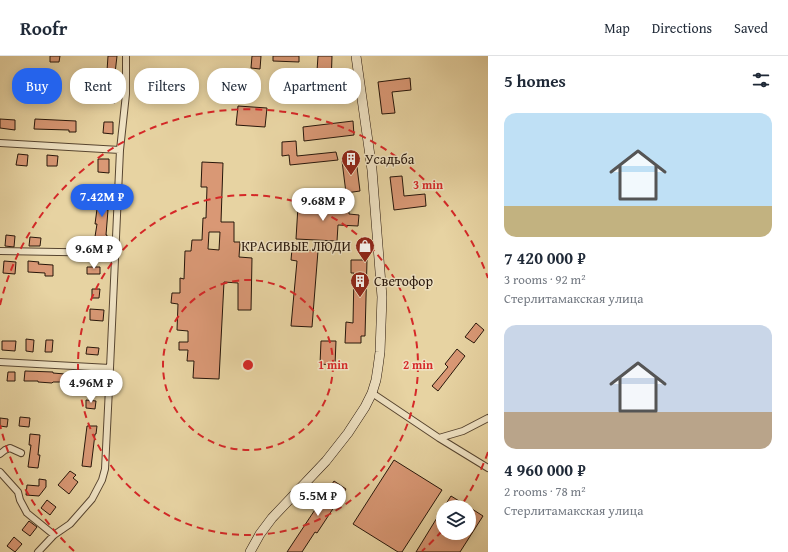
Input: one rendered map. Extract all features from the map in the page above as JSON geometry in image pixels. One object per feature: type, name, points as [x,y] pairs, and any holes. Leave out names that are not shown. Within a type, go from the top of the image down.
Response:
[{"type":"main road","points":[[250,552],[260,534],[272,518],[331,456],[353,426],[372,393],[378,367],[382,297],[372,170],[356,56]]},
{"type":"street","points":[[38,552],[54,535],[70,524],[92,499],[102,480],[105,469],[120,150],[126,94],[126,56]]},
{"type":"street","points":[[0,143],[120,150]]},
{"type":"street","points":[[0,251],[116,254]]},
{"type":"street","points":[[0,362],[110,368]]},
{"type":"street","points":[[372,393],[439,438],[488,468]]},
{"type":"street","points":[[439,438],[463,431],[488,418]]},
{"type":"street","points":[[0,454],[4,450],[10,448],[21,453]]},
{"type":"street","points":[[0,472],[18,492],[20,500],[27,513],[54,535]]},
{"type":"building","points":[[50,56],[60,56],[59,62],[50,62]]},
{"type":"building","points":[[108,56],[117,56],[116,68],[107,68]]},
{"type":"building","points":[[252,56],[261,56],[260,68],[251,68]]},
{"type":"building","points":[[273,56],[299,56],[299,62],[273,61]]},
{"type":"building","points":[[318,56],[332,56],[332,68],[317,68]]},
{"type":"building","points":[[410,78],[411,90],[392,92],[395,113],[382,114],[378,82]]},
{"type":"building","points":[[238,106],[267,108],[265,127],[236,125]]},
{"type":"building","points":[[0,119],[15,120],[15,130],[0,128]]},
{"type":"building","points":[[35,119],[76,121],[76,132],[69,132],[69,130],[34,129]]},
{"type":"building","points":[[353,121],[354,135],[304,141],[303,127]]},
{"type":"building","points":[[104,122],[113,122],[113,134],[103,133]]},
{"type":"building","name":"Усадьба","points":[[296,141],[297,156],[336,152],[338,160],[290,165],[289,155],[282,156],[282,142]]},
{"type":"building","points":[[18,154],[28,155],[27,166],[16,165]]},
{"type":"building","points":[[47,155],[58,156],[57,166],[47,166]]},
{"type":"building","points":[[98,159],[109,159],[109,173],[98,172]]},
{"type":"building","name":"Усадьба","points":[[356,159],[360,191],[346,193],[342,161]]},
{"type":"building","points":[[202,162],[223,163],[221,222],[234,222],[234,242],[240,242],[239,257],[252,258],[251,310],[238,310],[238,283],[224,282],[219,379],[193,378],[194,361],[187,361],[188,350],[179,350],[179,342],[188,342],[188,331],[177,330],[178,304],[171,303],[172,293],[180,293],[180,278],[184,279],[185,251],[191,251],[192,240],[202,240],[203,218],[206,218],[207,187],[201,187]],"holes":[[[209,232],[220,232],[219,250],[208,249]]]},
{"type":"building","points":[[402,176],[404,196],[425,194],[426,206],[394,210],[390,177]]},
{"type":"building","points":[[97,191],[107,191],[108,210],[106,244],[94,243],[97,224],[95,224]]},
{"type":"building","points":[[335,204],[349,204],[349,214],[359,215],[358,226],[338,225],[337,241],[296,239],[298,206],[335,208]]},
{"type":"building","points":[[6,235],[15,236],[14,247],[5,246]]},
{"type":"building","points":[[30,237],[41,238],[40,246],[29,246]]},
{"type":"building","points":[[292,249],[318,251],[312,327],[291,326],[297,261],[291,260]]},
{"type":"building","name":"Светофор","points":[[351,260],[367,260],[365,336],[361,336],[361,343],[345,343],[346,322],[353,323],[354,273],[351,273]]},
{"type":"building","points":[[4,261],[16,262],[15,274],[3,273]]},
{"type":"building","points":[[28,261],[39,262],[38,264],[53,265],[53,276],[45,276],[45,273],[28,272]]},
{"type":"building","points":[[87,267],[100,267],[100,274],[87,274]]},
{"type":"building","points":[[92,289],[100,289],[99,298],[92,298]]},
{"type":"building","points":[[90,309],[104,310],[103,321],[90,320]]},
{"type":"building","points":[[476,323],[484,330],[474,343],[465,337]]},
{"type":"building","points":[[26,339],[34,340],[33,352],[26,351]]},
{"type":"building","points":[[46,340],[53,340],[52,352],[45,352]]},
{"type":"building","points":[[2,341],[16,341],[15,351],[2,350]]},
{"type":"building","points":[[321,341],[336,341],[335,365],[320,364]]},
{"type":"building","points":[[87,347],[99,348],[98,355],[86,354]]},
{"type":"building","points":[[457,349],[465,356],[438,391],[432,386],[448,367],[445,364]]},
{"type":"building","points":[[25,371],[65,374],[65,382],[52,383],[24,381]]},
{"type":"building","points":[[8,372],[15,372],[15,381],[7,381]]},
{"type":"building","points":[[87,373],[99,374],[98,389],[86,388]]},
{"type":"building","points":[[86,400],[96,401],[95,409],[86,408]]},
{"type":"building","points":[[20,417],[30,418],[29,427],[19,426]]},
{"type":"building","points":[[0,418],[8,419],[7,427],[0,426]]},
{"type":"building","points":[[87,426],[97,426],[91,467],[82,466]]},
{"type":"building","points":[[30,434],[40,435],[38,455],[40,455],[38,468],[28,467],[31,445],[29,445]]},
{"type":"building","points":[[394,460],[442,490],[402,552],[398,552],[353,524]]},
{"type":"building","points":[[70,471],[76,475],[73,478],[78,482],[69,494],[58,485]]},
{"type":"building","points":[[39,479],[46,480],[46,487],[39,496],[26,495],[27,485],[39,486]]},
{"type":"building","points":[[334,481],[346,489],[317,533],[315,532],[302,552],[287,552]]},
{"type":"building","points":[[451,496],[458,500],[448,500]]},
{"type":"building","points":[[47,500],[56,507],[50,515],[41,508]]},
{"type":"building","points":[[476,512],[483,516],[476,527]]},
{"type":"building","points":[[436,519],[436,540],[468,540],[460,552],[416,552]]},
{"type":"building","points":[[29,521],[37,527],[30,536],[22,530]]},
{"type":"building","points":[[14,537],[22,544],[15,552],[7,546]]},
{"type":"place","name":"Усадьба","points":[[351,176]]},
{"type":"place","name":"КРАСИВЫЕ ЛЮДИ","points":[[365,263]]},
{"type":"place","name":"Светофор","points":[[360,298]]}]
